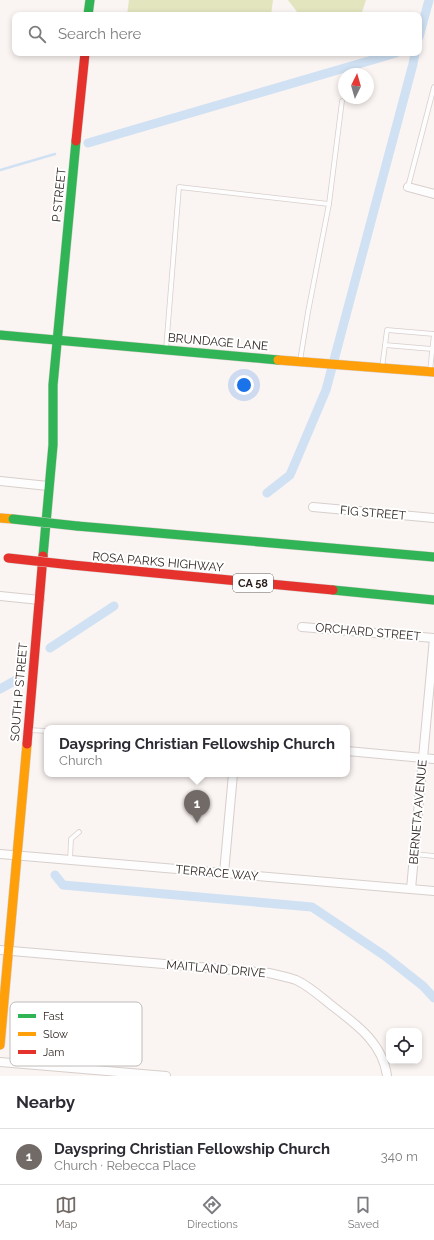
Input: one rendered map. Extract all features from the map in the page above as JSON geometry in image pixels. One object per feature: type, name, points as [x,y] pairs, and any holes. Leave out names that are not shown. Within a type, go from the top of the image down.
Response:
[{"type":"main road","points":[[88,12],[90,0]]},
{"type":"main road","name":"P STREET","points":[[57,340],[85,56]]},
{"type":"main road","name":"BRUNDAGE LANE","points":[[0,334],[322,364],[432,372]]},
{"type":"main road","name":"SOUTH P STREET","points":[[0,1045],[4,951],[17,855],[40,600],[48,486],[53,445],[53,385],[57,340]]},
{"type":"main road","points":[[0,518],[434,557]]},
{"type":"main road","name":"ROSA PARKS HIGHWAY","points":[[4,558],[72,566],[434,600]]},
{"type":"street","points":[[408,187],[434,194]]},
{"type":"street","points":[[0,481],[48,486]]},
{"type":"street","name":"FIG STREET","points":[[313,508],[434,518]]},
{"type":"street","points":[[0,596],[40,600]]},
{"type":"street","name":"ORCHARD STREET","points":[[302,627],[434,638]]},
{"type":"street","name":"BERNETA AVENUE","points":[[411,889],[434,638]]},
{"type":"street","points":[[350,751],[434,758]]},
{"type":"street","points":[[224,873],[233,777]]},
{"type":"street","name":"TERRACE WAY","points":[[0,854],[434,892]]},
{"type":"street","name":"MAITLAND DRIVE","points":[[4,951],[284,976],[309,987],[369,1036],[383,1060],[387,1076]]},
{"type":"street","points":[[0,1062],[10,1063]]},
{"type":"street","points":[[47,1066],[166,1076]]},
{"type":"lane","points":[[408,187],[434,87]]},
{"type":"lane","points":[[300,362],[329,204],[342,104]]},
{"type":"lane","points":[[166,350],[179,187],[329,204]]},
{"type":"lane","points":[[382,368],[387,330],[434,334],[432,349],[432,372]]},
{"type":"lane","points":[[385,345],[432,349]]},
{"type":"lane","points":[[28,730],[44,731]]},
{"type":"lane","points":[[70,860],[71,839],[79,832]]},
{"type":"lane","points":[[414,854],[434,856]]},
{"type":"green space","points":[[129,0],[273,0],[271,12],[127,12]]},
{"type":"green space","points":[[288,0],[366,0],[362,12],[297,12]]},
{"type":"waterway","points":[[422,26],[429,0]]},
{"type":"waterway","points":[[88,143],[386,56]]},
{"type":"waterway","points":[[267,493],[290,475],[326,390],[414,56]]},
{"type":"waterway","points":[[0,170],[55,154]]},
{"type":"waterway","points":[[50,648],[114,606]]},
{"type":"waterway","points":[[0,689],[16,680]]},
{"type":"waterway","points":[[55,875],[63,885],[312,907],[385,956],[423,986],[434,998]]},
{"type":"traffic: fast","points":[[88,12],[90,0]]},
{"type":"traffic: fast","points":[[43,556],[53,445],[53,385],[76,141]]},
{"type":"traffic: fast","points":[[0,335],[278,360]]},
{"type":"traffic: fast","points":[[13,519],[77,526]]},
{"type":"traffic: fast","points":[[77,526],[434,557]]},
{"type":"traffic: fast","points":[[333,590],[434,600]]},
{"type":"traffic: slow","points":[[278,360],[434,372]]},
{"type":"traffic: slow","points":[[0,518],[13,519]]},
{"type":"traffic: slow","points":[[0,1045],[27,744]]},
{"type":"traffic: jam","points":[[76,141],[85,56]]},
{"type":"traffic: jam","points":[[27,744],[43,556]]},
{"type":"traffic: jam","points":[[8,558],[72,565]]},
{"type":"traffic: jam","points":[[72,565],[333,590]]},
{"type":"place","name":"Dayspring Christian Fellowship Church","points":[[197,823]]}]
